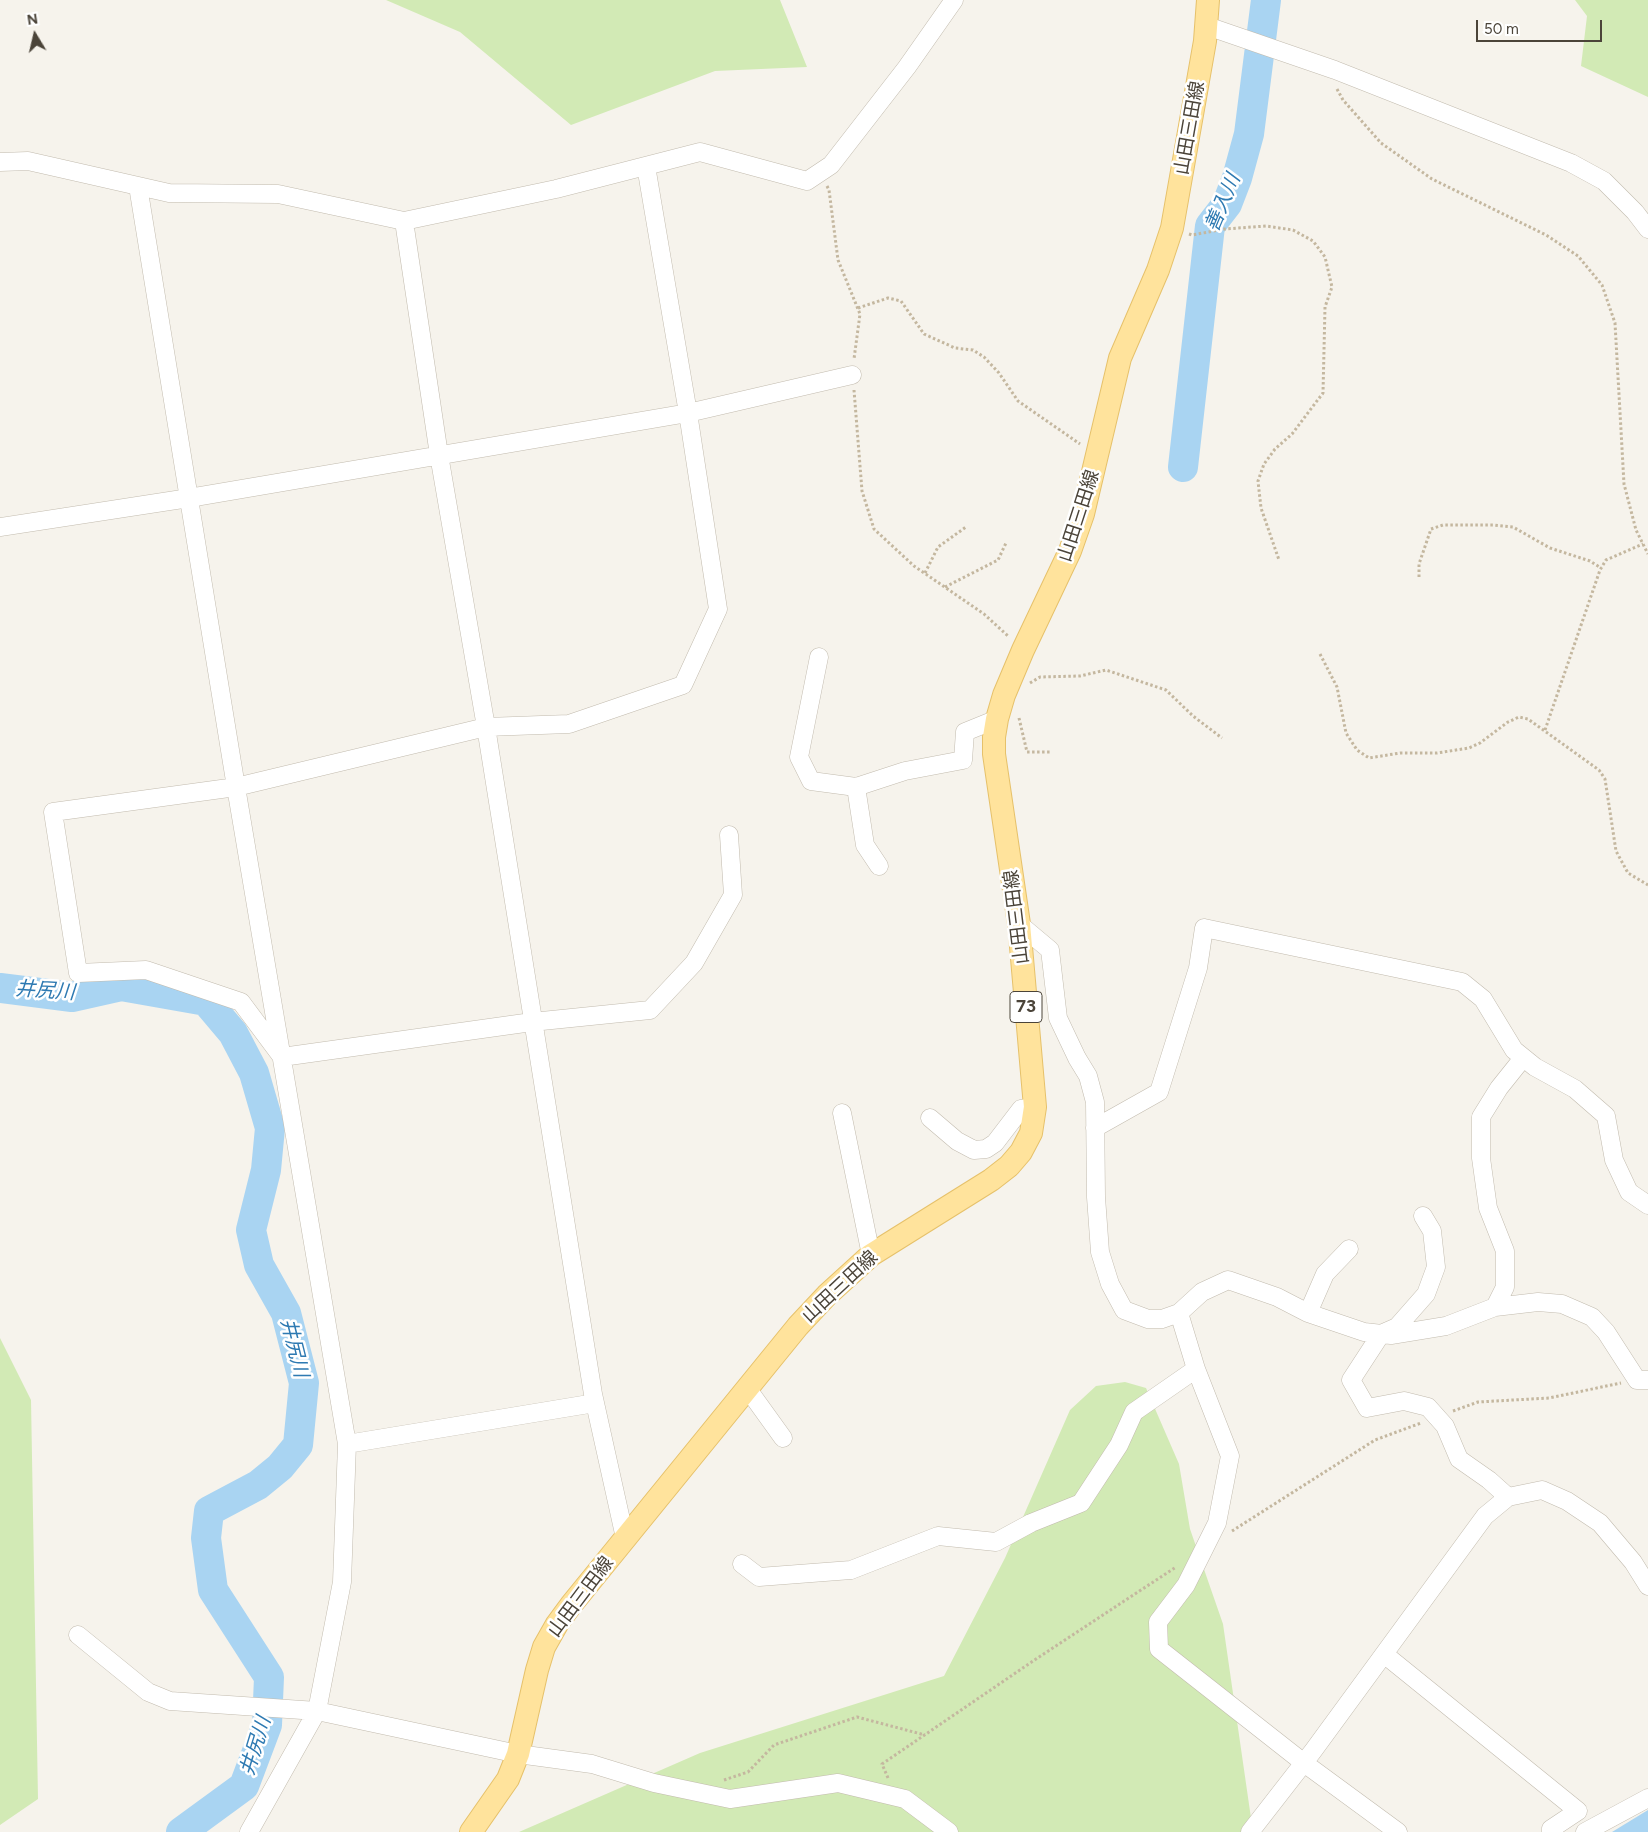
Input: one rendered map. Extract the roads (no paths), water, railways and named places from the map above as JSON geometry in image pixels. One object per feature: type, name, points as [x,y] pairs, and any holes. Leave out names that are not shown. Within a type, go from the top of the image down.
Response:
[{"type":"main road","name":"山田三田線","points":[[471,1832],[508,1779],[518,1754],[544,1647],[557,1624],[571,1605],[798,1326],[827,1294],[871,1255],[991,1180],[1009,1166],[1021,1152],[1031,1133],[1035,1108],[1019,924],[994,754],[994,737],[1004,695],[1070,551],[1083,514],[1099,454],[1120,358],[1158,270],[1172,228],[1207,26],[1208,0]]},
{"type":"street","points":[[0,162],[28,161],[169,193],[278,194],[404,221],[556,189],[700,152],[806,180],[832,165],[907,67],[954,0]]},
{"type":"street","points":[[1207,26],[1335,70],[1571,162],[1604,181],[1635,212],[1648,229]]},
{"type":"street","points":[[282,1057],[241,1002],[146,970],[78,972],[53,812],[236,787],[486,727],[569,724],[683,685],[718,609],[688,413],[646,166]]},
{"type":"street","points":[[138,186],[236,787],[347,1444],[342,1582],[317,1711],[249,1832]]},
{"type":"street","points":[[404,221],[439,454],[486,727],[532,1022],[595,1403],[626,1538]]},
{"type":"street","points":[[0,527],[189,498],[688,413],[852,375]]},
{"type":"street","points":[[819,657],[799,757],[811,781],[856,787],[905,771],[962,760],[965,732],[997,719]]},
{"type":"street","points":[[856,787],[865,845],[879,866]]},
{"type":"street","points":[[282,1057],[532,1022],[650,1010],[694,963],[733,895],[729,835]]},
{"type":"street","points":[[1019,924],[1050,950],[1058,1018],[1077,1058],[1088,1076],[1095,1102],[1096,1197],[1100,1252],[1110,1284],[1124,1310],[1148,1319],[1162,1319],[1179,1313],[1202,1292],[1228,1280],[1277,1297],[1308,1313],[1364,1332],[1391,1335],[1446,1326],[1495,1307],[1538,1302],[1562,1304],[1592,1317],[1643,1380]]},
{"type":"street","points":[[1095,1128],[1159,1092],[1198,968],[1204,928],[1462,982],[1483,999],[1514,1050],[1535,1067],[1575,1089],[1606,1116],[1614,1160],[1629,1192],[1648,1205]]},
{"type":"street","points":[[1495,1307],[1505,1287],[1505,1251],[1488,1208],[1482,1158],[1481,1117],[1499,1088],[1523,1058]]},
{"type":"street","points":[[930,1118],[957,1141],[974,1150],[986,1149],[995,1143],[1021,1109],[1035,1108]]},
{"type":"street","points":[[842,1113],[871,1255]]},
{"type":"street","points":[[1423,1216],[1432,1232],[1436,1267],[1426,1294],[1397,1327],[1382,1334],[1351,1380],[1367,1408],[1404,1401],[1428,1407],[1445,1426],[1459,1458],[1508,1496]]},
{"type":"street","points":[[1308,1313],[1325,1274],[1349,1249]]},
{"type":"street","points":[[1179,1313],[1196,1369],[1230,1456],[1217,1522],[1186,1585],[1158,1622],[1159,1649],[1304,1763],[1398,1832]]},
{"type":"street","points":[[742,1564],[759,1577],[852,1570],[938,1536],[996,1542],[1031,1523],[1081,1503],[1119,1445],[1134,1412],[1196,1369]]},
{"type":"street","points":[[747,1388],[783,1438]]},
{"type":"street","points":[[347,1444],[595,1403]]},
{"type":"street","points":[[1250,1832],[1304,1763],[1485,1516],[1508,1496],[1542,1490],[1568,1501],[1600,1523],[1633,1562],[1648,1586]]},
{"type":"street","points":[[78,1635],[148,1692],[170,1701],[317,1711],[518,1754],[592,1764],[654,1783],[730,1798],[838,1783],[905,1799],[949,1832]]},
{"type":"street","points":[[1384,1654],[1578,1811],[1551,1829],[1551,1832]]},
{"type":"street","points":[[1585,1832],[1648,1798]]},
{"type":"water","points":[[1648,1810],[1648,1832],[1612,1832]]},
{"type":"waterway","name":"善入川","points":[[1183,467],[1210,226],[1227,204],[1237,178],[1249,134],[1266,0]]},
{"type":"waterway","name":"井尻川","points":[[0,988],[72,997],[121,986],[206,1001],[233,1033],[254,1073],[270,1128],[266,1170],[251,1230],[259,1265],[286,1313],[304,1383],[298,1445],[280,1467],[258,1485],[209,1511],[206,1538],[213,1590],[269,1677],[267,1725],[244,1786],[181,1832]]}]
